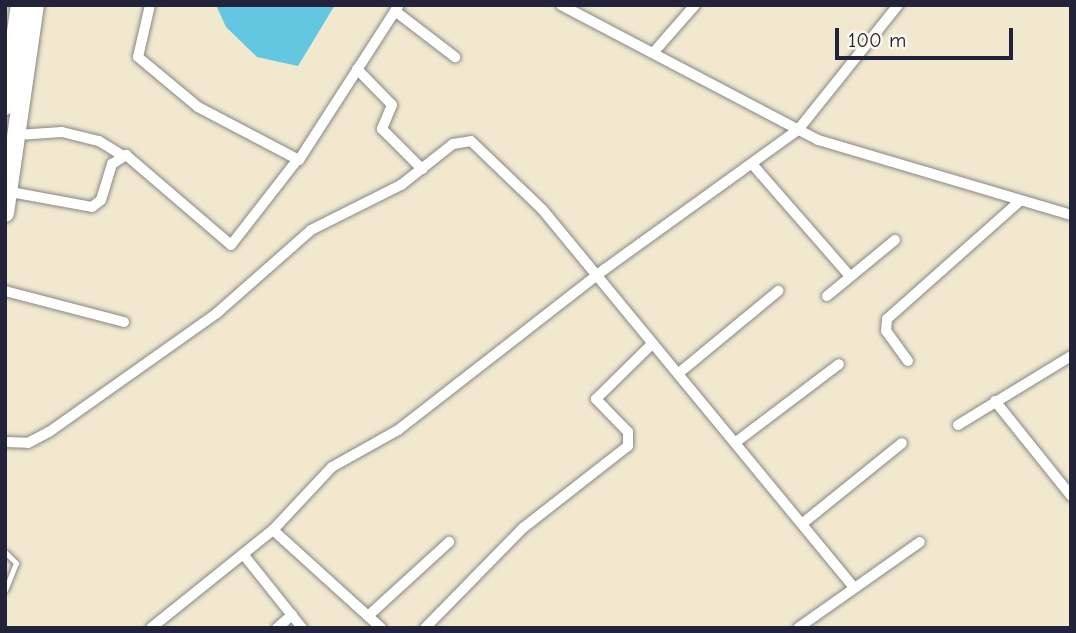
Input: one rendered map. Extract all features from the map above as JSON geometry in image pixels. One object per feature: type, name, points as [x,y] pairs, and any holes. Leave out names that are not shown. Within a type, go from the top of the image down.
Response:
[{"type":"main road","points":[[5,106],[20,5]]},
{"type":"main road","points":[[5,213],[35,5]]},
{"type":"street","points":[[150,5],[138,57],[198,107],[298,159]]},
{"type":"street","points":[[653,54],[695,5]]},
{"type":"street","points":[[151,628],[273,530],[332,467],[398,430],[595,277],[798,130],[898,5]]},
{"type":"street","points":[[566,6],[818,140],[1071,215]]},
{"type":"street","points":[[17,135],[62,132],[99,141],[123,156],[134,158],[231,245],[298,159],[397,8],[456,57]]},
{"type":"street","points":[[358,69],[392,105],[382,129],[422,169]]},
{"type":"street","points":[[5,442],[28,443],[60,425],[217,313],[310,230],[401,185],[453,144],[471,141],[542,209],[595,277],[679,373],[855,587]]},
{"type":"street","points":[[7,192],[92,207],[101,200],[112,164],[123,156]]},
{"type":"street","points":[[753,165],[849,275]]},
{"type":"street","points":[[908,361],[886,331],[887,319],[1020,201]]},
{"type":"street","points":[[827,296],[849,275],[895,240]]},
{"type":"street","points":[[5,291],[124,321]]},
{"type":"street","points":[[679,373],[778,291]]},
{"type":"street","points":[[433,626],[523,528],[628,446],[628,432],[596,400],[652,344]]},
{"type":"street","points":[[958,425],[1071,356]]},
{"type":"street","points":[[736,442],[839,364]]},
{"type":"street","points":[[995,401],[1071,496]]},
{"type":"street","points":[[803,523],[902,443]]},
{"type":"street","points":[[273,530],[377,627]]},
{"type":"street","points":[[368,616],[449,542]]},
{"type":"street","points":[[798,628],[920,542]]},
{"type":"street","points":[[243,554],[302,628]]},
{"type":"street","points":[[277,628],[292,615]]},
{"type":"lane","points":[[5,552],[16,563],[5,590]]},
{"type":"water","points":[[216,5],[335,5],[298,66],[257,57],[226,27]]}]
